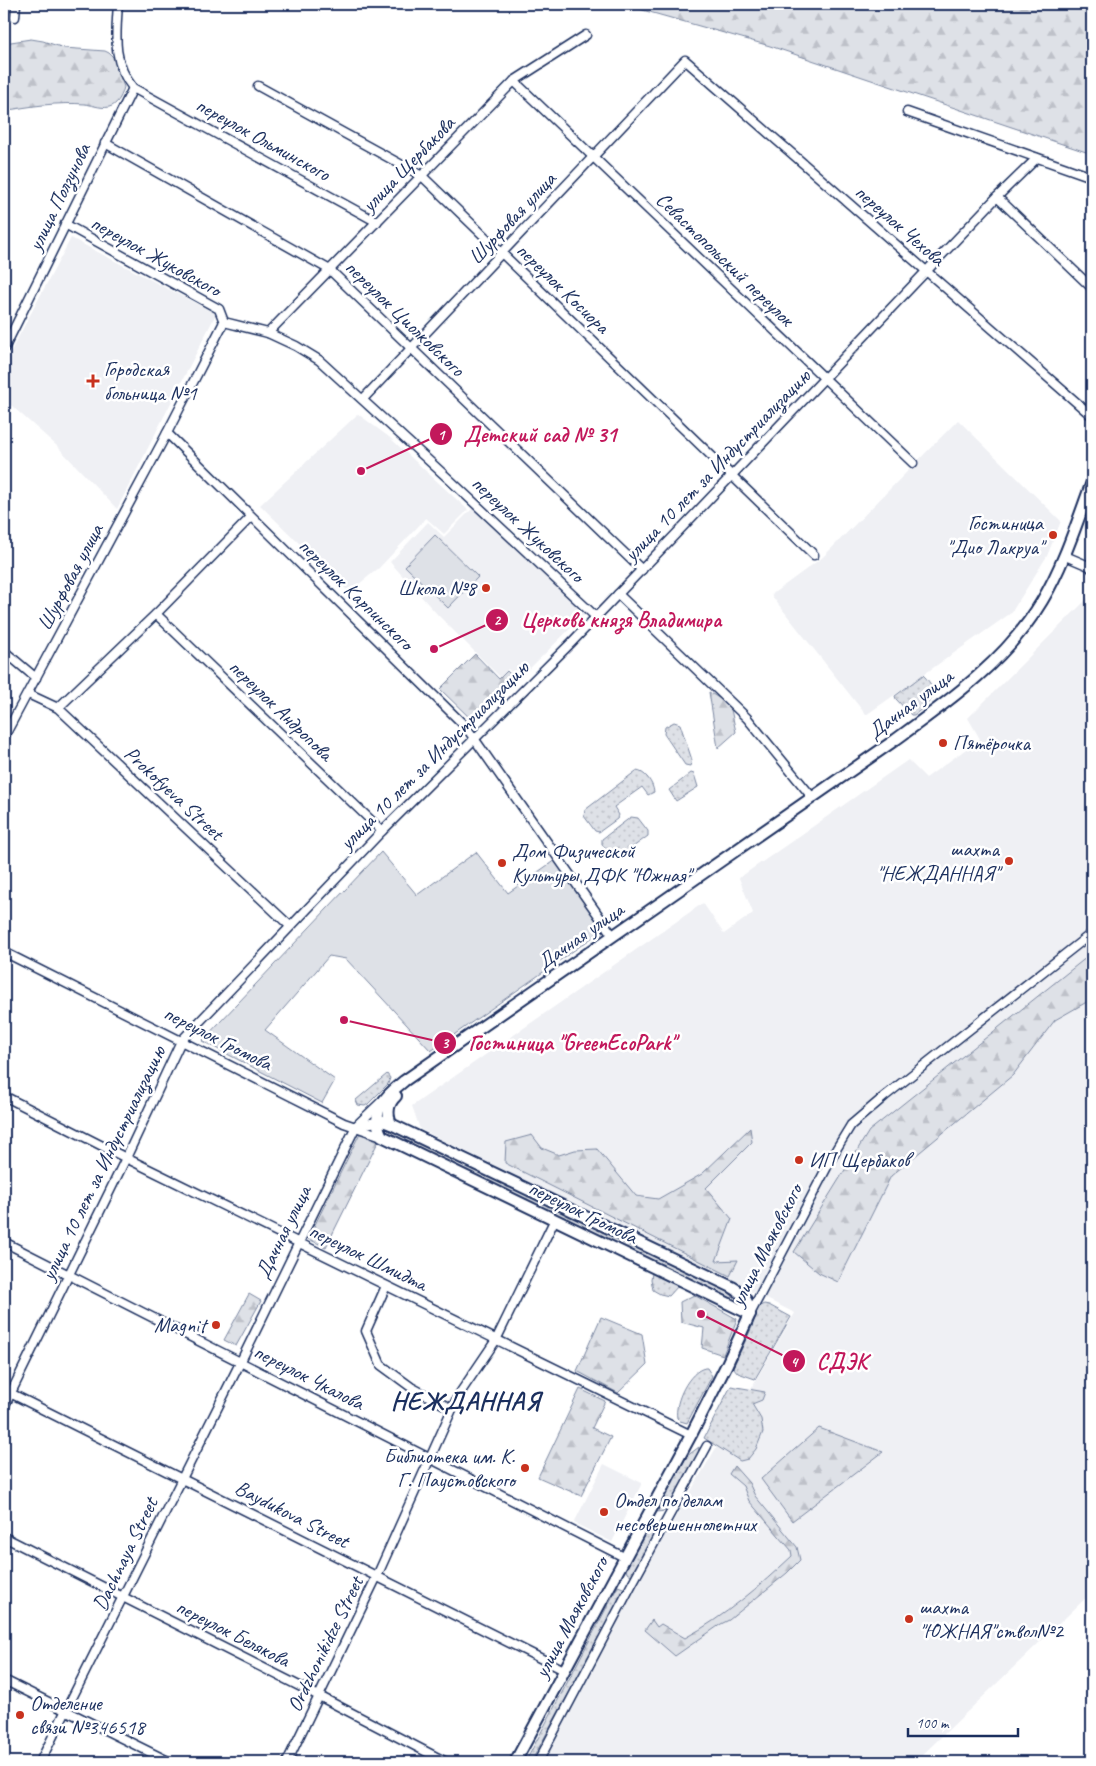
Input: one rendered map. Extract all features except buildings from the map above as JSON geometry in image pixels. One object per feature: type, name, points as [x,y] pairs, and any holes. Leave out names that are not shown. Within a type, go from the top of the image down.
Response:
[{"type":"main road","name":"Дачная улица","points":[[1067,557],[1092,482]]},
{"type":"main road","name":"Дачная улица","points":[[389,1098],[404,1081],[435,1059],[615,938],[874,759],[956,698],[1018,635],[1041,602],[1067,557],[1092,499]]},
{"type":"main road","points":[[382,1136],[376,1122],[380,1108],[389,1098]]},
{"type":"main road","points":[[389,1098],[388,1117],[391,1124]]},
{"type":"main road","name":"переулок Громова","points":[[376,1122],[391,1124],[732,1287],[746,1299],[750,1314]]},
{"type":"main road","name":"переулок Громова","points":[[382,1136],[750,1314]]},
{"type":"main road","name":"улица Маяковского","points":[[515,1762],[690,1435],[727,1364],[750,1314]]},
{"type":"street","points":[[15,17],[16,4]]},
{"type":"street","points":[[118,4],[117,54],[122,72],[133,88]]},
{"type":"street","name":"улица Щербакова","points":[[268,333],[514,81],[586,35]]},
{"type":"street","name":"Шурфовая улица","points":[[363,400],[685,60]]},
{"type":"street","name":"переулок Чехова","points":[[685,60],[1092,416]]},
{"type":"street","name":"Севастопольский переулок","points":[[514,81],[913,464]]},
{"type":"street","name":"переулок Косиора","points":[[258,86],[422,176],[814,555]]},
{"type":"street","name":"улица Ползунова","points":[[4,349],[133,88]]},
{"type":"street","name":"переулок Ольминского","points":[[133,88],[377,222]]},
{"type":"street","points":[[907,112],[1092,177]]},
{"type":"street","name":"переулок Циолковского","points":[[105,143],[330,270],[642,570]]},
{"type":"street","name":"улица 10 лет за Индустриализацию","points":[[4,1407],[7,1392],[69,1274],[182,1041],[382,831],[642,570],[926,271],[1037,158]]},
{"type":"street","points":[[998,197],[1092,288]]},
{"type":"street","name":"переулок Жуковского","points":[[65,224],[219,309],[224,322],[268,333],[296,346],[319,360],[596,617]]},
{"type":"street","points":[[167,434],[224,322]]},
{"type":"street","name":"Шурфовая улица","points":[[4,737],[167,434]]},
{"type":"street","name":"переулок Карпинского","points":[[167,434],[459,720],[474,738],[615,938]]},
{"type":"street","points":[[58,708],[156,614],[252,517]]},
{"type":"street","points":[[1067,557],[1092,569]]},
{"type":"street","points":[[618,594],[747,718],[814,800]]},
{"type":"street","name":"переулок Андропова","points":[[156,614],[382,831]]},
{"type":"street","points":[[4,651],[36,678]]},
{"type":"street","name":"Prokofyeva Street","points":[[28,694],[58,708],[290,926]]},
{"type":"street","name":"улица Маяковского","points":[[750,1314],[837,1148],[851,1125],[1092,933]]},
{"type":"street","name":"переулок Громова","points":[[4,952],[344,1122],[382,1136]]},
{"type":"street","name":"переулок Шмидта","points":[[4,1096],[126,1158],[690,1435]]},
{"type":"street","name":"Дачная улица","points":[[241,1361],[356,1126],[389,1098]]},
{"type":"street","points":[[356,1126],[376,1122]]},
{"type":"street","name":"Ordzhonikidze Street","points":[[287,1762],[377,1576],[458,1396],[496,1340],[555,1219]]},
{"type":"street","name":"переулок Чкалова","points":[[4,1242],[624,1557]]},
{"type":"street","points":[[386,1286],[366,1331],[381,1365],[412,1387],[452,1409]]},
{"type":"street","name":"Dachnaya Street","points":[[40,1762],[241,1361]]},
{"type":"street","name":"Baydukova Street","points":[[7,1392],[564,1670]]},
{"type":"street","name":"улица Маяковского","points":[[538,1762],[707,1446]]},
{"type":"street","name":"переулок Белякова","points":[[4,1537],[446,1762]]},
{"type":"street","points":[[4,1680],[170,1762]]},
{"type":"shaded area","name":"Городская больница №1","points":[[71,238],[216,314],[117,509],[57,446],[4,399],[4,364]]},
{"type":"shaded area","points":[[358,414],[389,437],[468,510],[444,534],[426,518],[379,568],[349,592],[260,505]]},
{"type":"shaded area","points":[[958,420],[1061,521],[1047,556],[1011,613],[866,715],[771,595],[823,557]]},
{"type":"shaded area","name":"Школа №8","points":[[474,507],[585,614],[519,679],[508,669],[500,677],[437,614],[390,562],[428,522],[444,537]]},
{"type":"shaded area","points":[[1092,594],[1092,1592],[915,1762],[542,1762],[626,1602],[795,1313],[420,1129],[412,1106],[703,903],[724,934],[753,913],[739,878],[908,760],[926,778],[980,739],[968,718]]},
{"type":"shaded area","points":[[604,1464],[642,1483],[612,1542],[574,1523]]},
{"type":"green space","points":[[624,4],[1092,4],[1092,154],[770,46]]},
{"type":"green space","points":[[31,39],[64,48],[105,51],[109,53],[113,57],[124,87],[118,100],[112,106],[106,108],[85,104],[65,104],[34,106],[4,111],[4,43]]},
{"type":"green space","points":[[435,535],[478,577],[448,608],[405,566]]},
{"type":"green space","points":[[475,654],[499,679],[507,671],[515,679],[473,721],[440,689]]},
{"type":"green space","points":[[923,675],[932,687],[932,697],[925,706],[914,715],[911,715],[895,696]]},
{"type":"green space","points":[[709,692],[730,705],[736,732],[718,748]]},
{"type":"green space","points":[[674,722],[680,724],[692,760],[690,766],[685,765],[664,734],[665,727]]},
{"type":"green space","points":[[636,771],[648,778],[654,792],[648,795],[642,787],[614,807],[619,815],[617,819],[599,832],[595,831],[584,816],[585,810]]},
{"type":"green space","points":[[691,773],[694,774],[698,787],[676,801],[669,790]]},
{"type":"green space","points":[[631,817],[638,818],[648,831],[648,836],[618,858],[613,859],[602,844],[602,839]]},
{"type":"green space","points":[[381,852],[417,895],[476,852],[508,893],[555,860],[603,930],[431,1051],[346,959],[329,956],[265,1030],[335,1080],[322,1103],[202,1041]]},
{"type":"green space","points":[[1092,953],[1092,999],[1055,1020],[1013,1075],[891,1176],[838,1282],[819,1273],[794,1252],[869,1131]]},
{"type":"green space","points":[[387,1074],[390,1078],[388,1084],[368,1104],[365,1106],[358,1105],[356,1100]]},
{"type":"green space","points":[[750,1128],[752,1142],[706,1188],[732,1219],[716,1261],[738,1260],[730,1276],[505,1163],[506,1142],[532,1135],[542,1148],[559,1155],[575,1150],[597,1149],[636,1196],[658,1199],[702,1174]]},
{"type":"green space","points":[[391,1130],[734,1294],[731,1300],[388,1136]]},
{"type":"green space","points":[[360,1133],[378,1142],[326,1247],[308,1239]]},
{"type":"green space","points":[[652,1273],[678,1286],[669,1296],[660,1294],[653,1290]]},
{"type":"green space","points":[[249,1294],[261,1301],[236,1346],[224,1340]]},
{"type":"green space","points":[[694,1295],[737,1319],[723,1355],[702,1348],[704,1328],[681,1322],[680,1302]]},
{"type":"green space","points":[[764,1304],[791,1317],[755,1379],[738,1373],[733,1367],[752,1327],[758,1307]]},
{"type":"green space","points":[[601,1317],[642,1334],[647,1365],[618,1393],[577,1371]]},
{"type":"green space","points":[[707,1368],[712,1376],[687,1423],[680,1421],[677,1418],[677,1411],[680,1396],[693,1375]]},
{"type":"green space","points":[[731,1386],[765,1392],[762,1400],[752,1404],[761,1419],[763,1432],[756,1449],[748,1459],[740,1461],[704,1438]]},
{"type":"green space","points":[[580,1389],[605,1401],[592,1428],[611,1437],[581,1496],[538,1477]]},
{"type":"green space","points":[[819,1428],[883,1452],[792,1521],[761,1479]]},
{"type":"green space","points":[[699,1447],[698,1454],[666,1511],[656,1512],[687,1456]]},
{"type":"green space","points":[[734,1466],[749,1483],[755,1496],[797,1547],[800,1560],[787,1573],[729,1620],[675,1656],[645,1630],[652,1620],[657,1627],[661,1624],[685,1638],[714,1621],[767,1579],[792,1556],[791,1550],[749,1501],[743,1486],[729,1474]]},
{"type":"green space","points":[[657,1528],[632,1575],[627,1573],[626,1569],[643,1536]]},
{"type":"green space","points":[[618,1586],[626,1589],[531,1762],[526,1761]]},
{"type":"place","name":"Городская больница №1","points":[[93,381]]},
{"type":"place","name":"Детский сад № 31","points":[[361,471]]},
{"type":"place","name":"Гостиница \"Дио Лакруа\"","points":[[1053,535]]},
{"type":"place","name":"Школа №8","points":[[486,588]]},
{"type":"place","name":"Церковь князя Владимира","points":[[434,649]]},
{"type":"place","name":"Пятёрочка","points":[[943,743]]},
{"type":"place","name":"шахта \"НЕЖДАННАЯ\"","points":[[1009,861]]},
{"type":"place","name":"Дом Физической Культуры ДФК \"Южная\"","points":[[502,863]]},
{"type":"place","name":"Гостиница \"GreenEcoPark\"","points":[[344,1020]]},
{"type":"place","name":"ИП Щербаков","points":[[799,1160]]},
{"type":"place","name":"СДЭК","points":[[701,1314]]},
{"type":"place","name":"Magnit","points":[[216,1325]]},
{"type":"place","name":"Библиотека им. К. Г. Паустовского","points":[[525,1468]]},
{"type":"place","name":"Отдел по делам несовершеннолетних","points":[[604,1512]]},
{"type":"place","name":"шахта \"ЮЖНАЯ\"ствол№2","points":[[909,1619]]},
{"type":"place","name":"Отделение связи №346518","points":[[20,1715]]},
{"type":"district","name":"НЕЖДАННАЯ","points":[[466,1400]]}]
